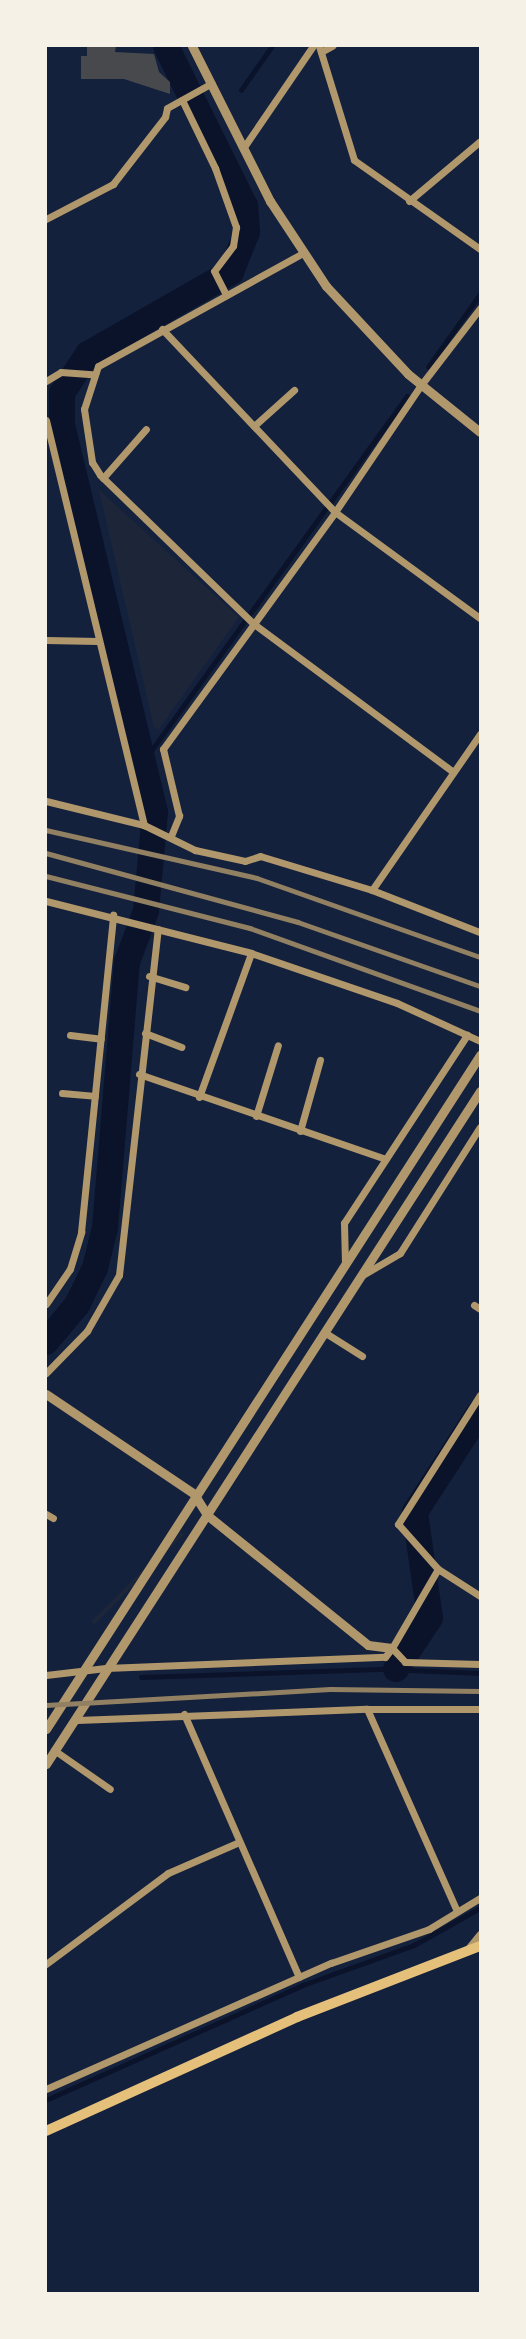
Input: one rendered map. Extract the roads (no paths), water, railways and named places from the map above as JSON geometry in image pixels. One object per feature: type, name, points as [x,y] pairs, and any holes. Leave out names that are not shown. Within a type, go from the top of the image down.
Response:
[{"type":"main road","points":[[46,2130],[297,2017],[481,1946]]},
{"type":"street","points":[[192,46],[303,253],[357,321],[421,385],[481,432]]},
{"type":"street","points":[[244,147],[313,46]]},
{"type":"street","points":[[332,46],[320,49],[354,160],[481,249]]},
{"type":"street","points":[[46,219],[113,184],[165,117],[167,107],[212,83]]},
{"type":"street","points":[[182,100],[215,169],[236,228],[233,246],[214,271],[226,295]]},
{"type":"street","points":[[409,201],[479,142]]},
{"type":"street","points":[[46,381],[61,372],[92,374],[124,349],[303,253]]},
{"type":"street","points":[[171,836],[178,816],[163,749],[335,512],[421,385],[481,308]]},
{"type":"street","points":[[162,329],[335,512],[481,618]]},
{"type":"street","points":[[92,374],[83,426],[92,462],[103,478],[254,624],[453,772]]},
{"type":"street","points":[[254,426],[294,390]]},
{"type":"street","points":[[46,420],[97,641],[144,825]]},
{"type":"street","points":[[103,478],[146,429]]},
{"type":"street","points":[[46,640],[97,641]]},
{"type":"street","points":[[372,890],[481,734]]},
{"type":"street","points":[[46,801],[144,825],[195,850],[244,861],[260,856],[372,890],[481,932]]},
{"type":"street","points":[[46,901],[113,915],[251,953],[397,1003],[481,1041]]},
{"type":"street","points":[[46,1304],[70,1269],[81,1232],[113,915]]},
{"type":"street","points":[[46,1373],[87,1331],[119,1275],[149,976],[158,929]]},
{"type":"street","points":[[199,1097],[251,953]]},
{"type":"street","points":[[149,976],[185,987]]},
{"type":"street","points":[[145,1034],[181,1047]]},
{"type":"street","points":[[345,1265],[344,1223],[467,1034]]},
{"type":"street","points":[[70,1035],[101,1039]]},
{"type":"street","points":[[256,1116],[278,1045]]},
{"type":"street","points":[[47,1723],[481,1055]]},
{"type":"street","points":[[300,1131],[320,1060]]},
{"type":"street","points":[[139,1074],[199,1097],[386,1159]]},
{"type":"street","points":[[46,1764],[77,1720],[106,1668],[481,1091]]},
{"type":"street","points":[[62,1093],[95,1096]]},
{"type":"street","points":[[360,1277],[400,1254],[481,1127]]},
{"type":"street","points":[[46,1287],[54,1292]]},
{"type":"street","points":[[324,1332],[362,1356]]},
{"type":"street","points":[[46,1394],[194,1494],[207,1516],[368,1645],[395,1652],[405,1662],[481,1664]]},
{"type":"street","points":[[481,1395],[398,1524],[438,1569],[481,1596]]},
{"type":"street","points":[[46,1675],[106,1668],[385,1657],[395,1652],[438,1569]]},
{"type":"street","points":[[77,1720],[367,1709],[481,1709]]},
{"type":"street","points":[[367,1709],[456,1909]]},
{"type":"street","points":[[184,1714],[299,1977]]},
{"type":"street","points":[[54,1750],[110,1789]]},
{"type":"street","points":[[46,1964],[168,1873],[239,1842]]},
{"type":"street","points":[[46,2089],[299,1977],[429,1929],[456,1909],[481,1898]]},
{"type":"street","points":[[465,1951],[481,1934]]},
{"type":"waterway","points":[[46,1342],[77,1305],[95,1268],[105,1228],[127,962],[146,911],[155,812],[62,424],[62,393],[88,354],[231,272],[247,232],[245,206],[166,46]]},
{"type":"waterway","points":[[241,90],[272,46]]},
{"type":"waterway","points":[[428,367],[480,294]]},
{"type":"waterway","points":[[143,762],[407,396]]},
{"type":"waterway","points":[[396,1669],[430,1618],[415,1512],[480,1412]]},
{"type":"waterway","points":[[141,1677],[386,1669],[480,1673]]},
{"type":"waterway","points":[[46,2100],[303,1985],[414,1945],[480,1908]]},
{"type":"railway","points":[[46,830],[257,878],[480,957]]},
{"type":"railway","points":[[46,853],[298,922],[480,986]]},
{"type":"railway","points":[[46,876],[250,928],[480,1011]]},
{"type":"railway","points":[[46,1705],[330,1689],[480,1691]]}]
